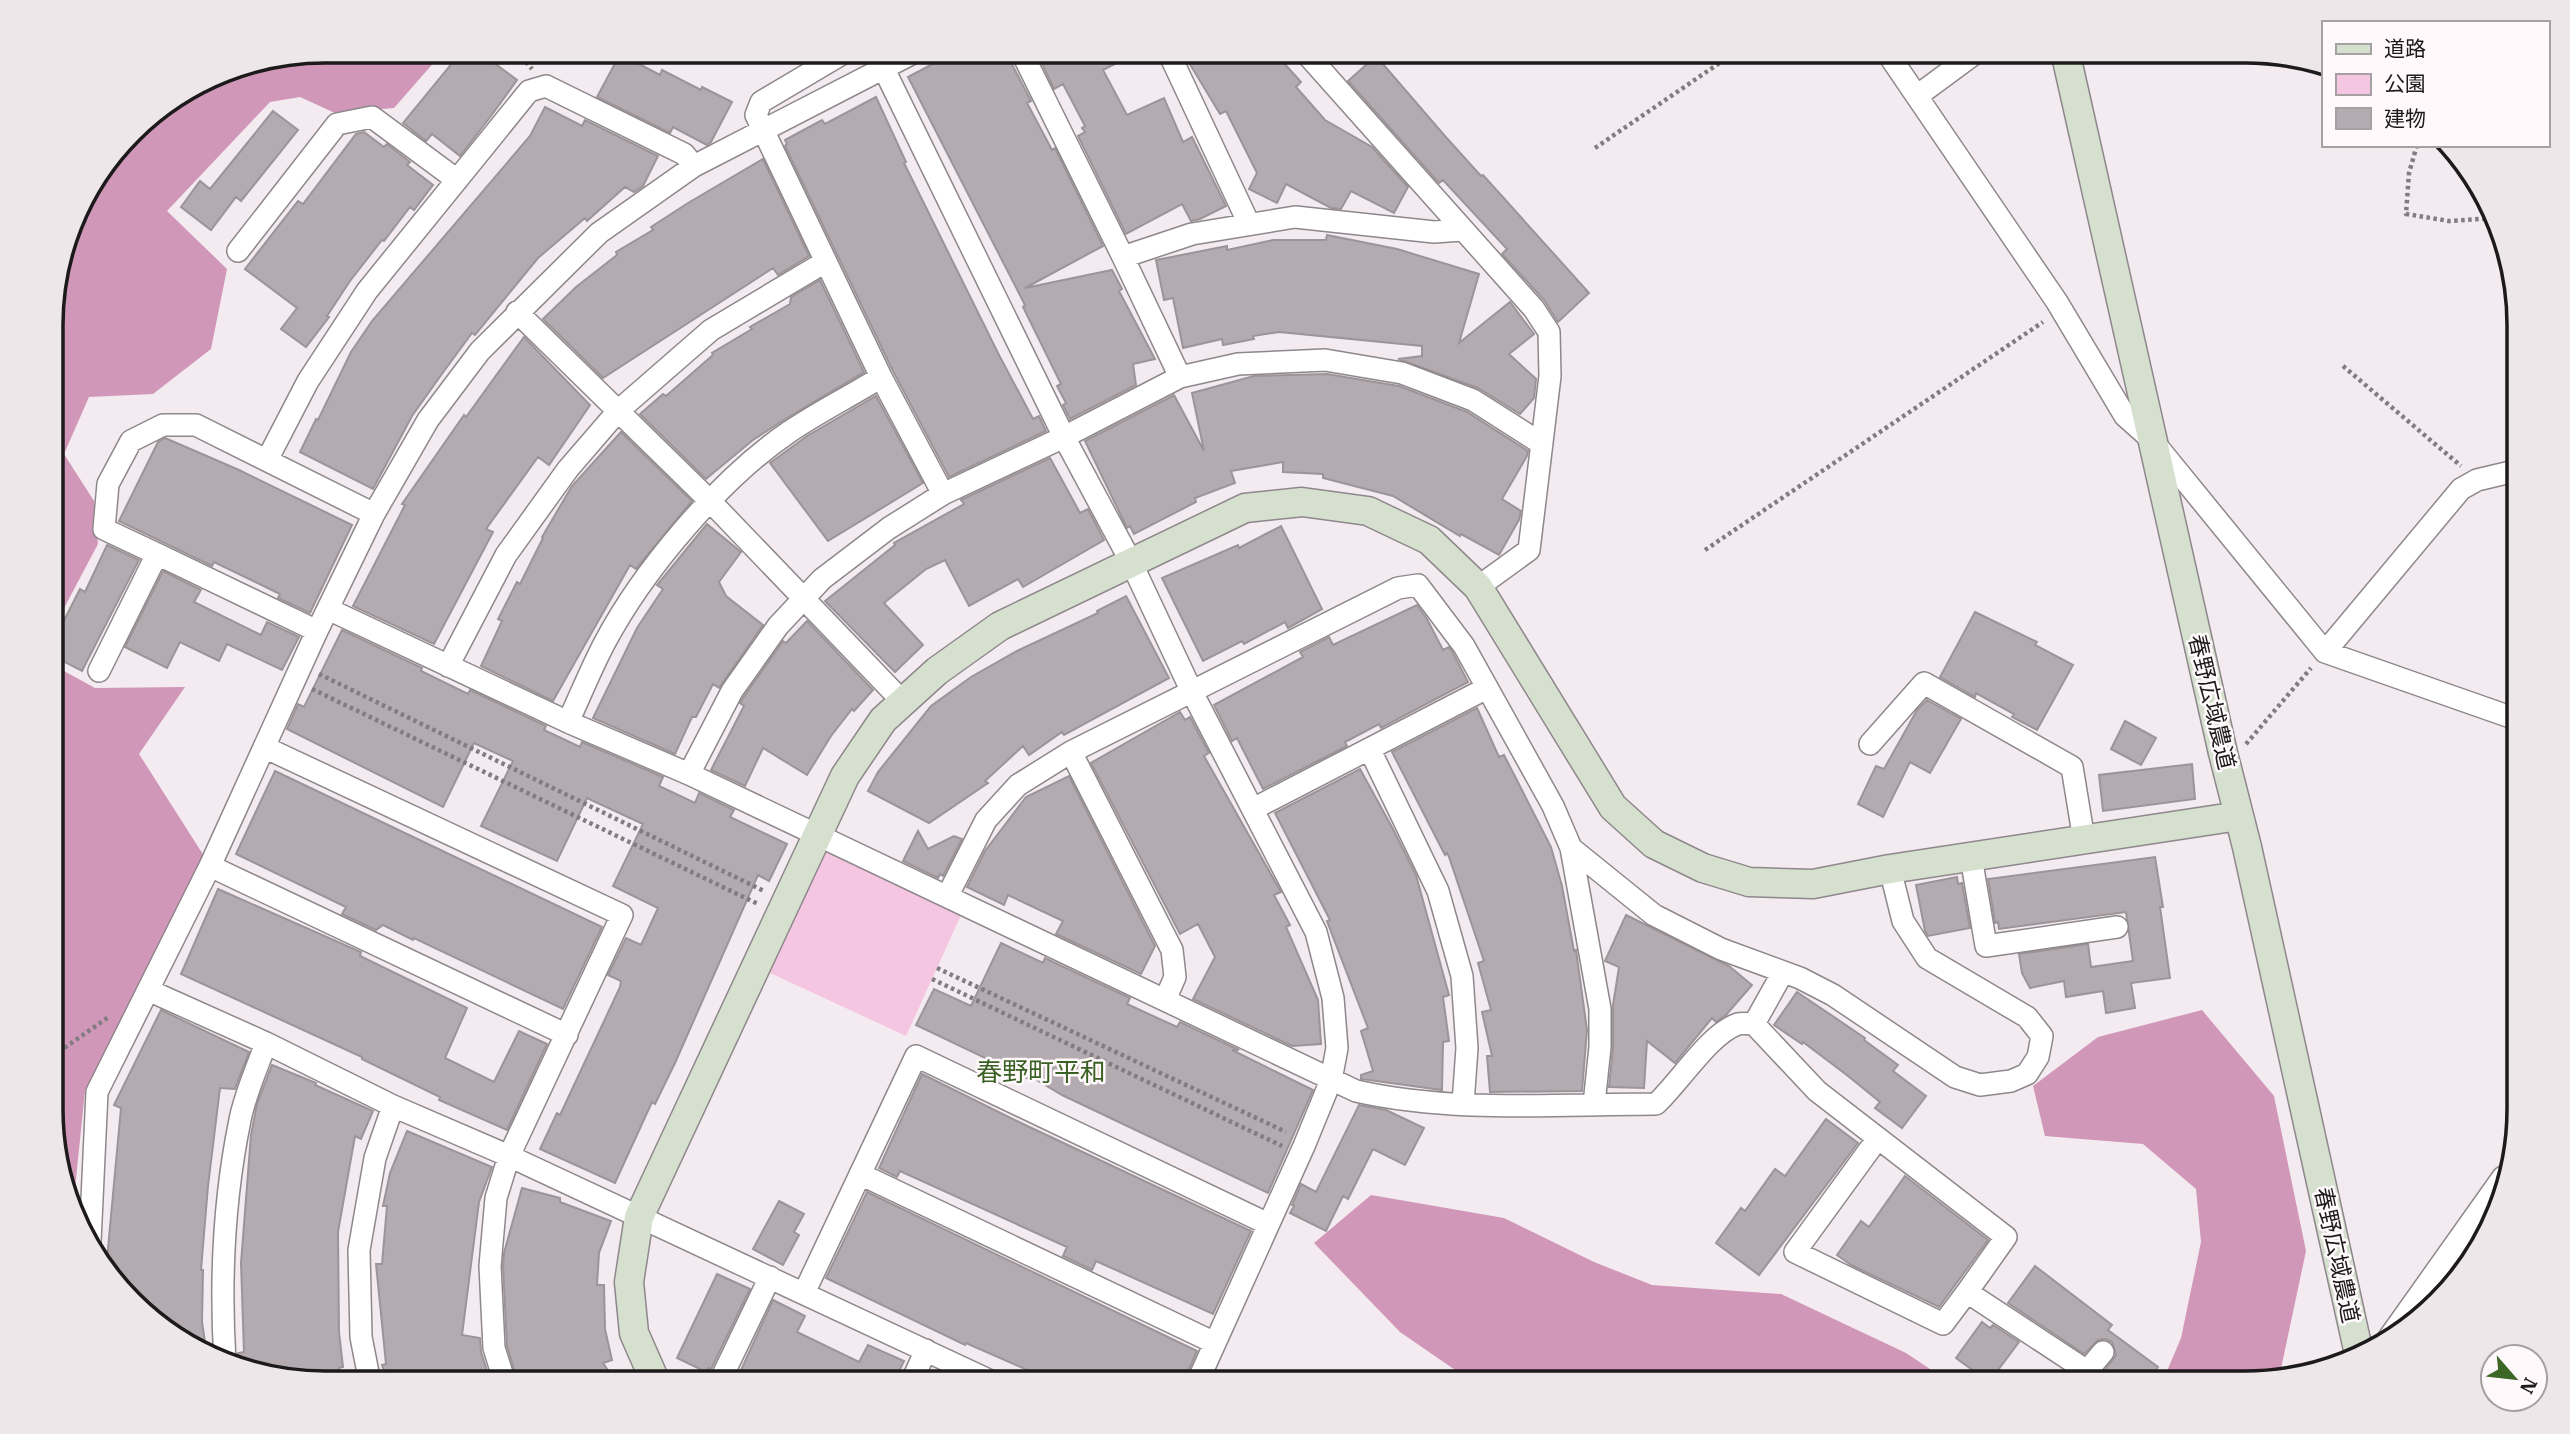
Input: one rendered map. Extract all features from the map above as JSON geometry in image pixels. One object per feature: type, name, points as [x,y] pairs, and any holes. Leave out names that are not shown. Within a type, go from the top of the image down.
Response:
[{"type":"street","points":[[827,63],[761,102],[756,115],[881,377],[943,494]]},
{"type":"street","points":[[91,1226],[97,1091],[210,866],[374,513],[428,420],[480,351],[599,233],[694,166],[892,63]]},
{"type":"street","points":[[1027,63],[1180,377]]},
{"type":"street","points":[[1174,63],[1249,224]]},
{"type":"street","points":[[1315,63],[1534,309],[1549,332],[1550,376],[1529,550],[1478,587]]},
{"type":"street","points":[[1894,63],[2061,309],[2125,416],[2152,440],[2325,652],[2507,716]]},
{"type":"street","points":[[1917,96],[1962,63]]},
{"type":"street","name":"春野広域農道","points":[[2068,63],[2357,1346]]},
{"type":"street","points":[[883,67],[1064,437],[1131,562],[1192,692],[1316,932],[1333,998],[1337,1048],[1331,1080],[1202,1371]]},
{"type":"street","points":[[267,460],[308,381],[367,291],[529,91],[546,86],[684,154],[694,166]]},
{"type":"street","points":[[238,251],[337,124],[372,117],[457,180]]},
{"type":"street","points":[[1123,257],[1192,234],[1295,217],[1434,232],[1462,230]]},
{"type":"street","points":[[448,666],[506,555],[568,469],[618,411],[711,330],[825,262]]},
{"type":"street","points":[[517,312],[710,501],[903,702]]},
{"type":"street","points":[[689,774],[732,691],[778,626],[822,579],[889,528],[943,494],[1064,437],[1180,377],[1238,364],[1325,360],[1402,373],[1473,400],[1542,444]]},
{"type":"street","points":[[568,722],[605,643],[644,581],[710,501],[738,473],[789,432],[881,377]]},
{"type":"street","points":[[317,631],[104,529],[107,484],[131,440],[163,425],[196,425],[374,513]]},
{"type":"street","points":[[2325,652],[2460,489],[2477,480],[2507,473]]},
{"type":"street","points":[[651,1371],[634,1333],[629,1282],[639,1217],[845,776],[883,720],[937,671],[1000,626],[1245,508],[1302,502],[1368,511],[1429,540],[1478,587],[1613,807],[1654,844],[1703,868],[1749,882],[1813,884],[1890,869],[2239,816]]},
{"type":"street","points":[[99,671],[157,555]]},
{"type":"street","points":[[948,895],[986,820],[1018,785],[1071,752],[1398,588],[1418,585],[1464,646],[1553,806],[1571,848],[1600,1009],[1600,1048],[1594,1104]]},
{"type":"street","points":[[328,609],[948,895],[1356,1091],[1394,1100],[1463,1104],[1656,1104],[1675,1086],[1711,1042],[1738,1024],[1754,1024],[1817,1091],[1878,1138],[2006,1237],[1943,1324],[1795,1252],[1878,1138]]},
{"type":"street","points":[[1870,744],[1924,682],[2072,767],[2084,840]]},
{"type":"street","points":[[1253,809],[1487,688]]},
{"type":"street","points":[[264,747],[622,915],[509,1156],[496,1198],[490,1266],[494,1348],[501,1371]]},
{"type":"street","points":[[1370,750],[1438,891],[1462,976],[1468,1048],[1463,1104]]},
{"type":"street","points":[[1071,752],[1172,950],[1175,977],[1165,1000]]},
{"type":"street","points":[[1571,848],[1654,915],[1721,949],[1783,972],[1833,995],[1955,1077],[1980,1085],[2011,1081],[2027,1074],[2038,1057],[2042,1035],[2027,1017],[1927,958],[1903,920],[1890,869]]},
{"type":"street","points":[[1971,857],[1986,946],[2118,927]]},
{"type":"street","points":[[210,866],[567,1035]]},
{"type":"street","points":[[1754,1024],[1783,972]]},
{"type":"street","points":[[148,990],[266,1043],[393,1106],[509,1156],[970,1371]]},
{"type":"street","points":[[224,1351],[228,1194],[240,1117],[266,1043]]},
{"type":"street","points":[[804,1293],[916,1056],[1268,1224]]},
{"type":"street","points":[[367,1371],[361,1337],[359,1250],[375,1158],[393,1106]]},
{"type":"street","points":[[860,1174],[1215,1343]]},
{"type":"street","points":[[2400,1320],[2494,1189]]},
{"type":"street","points":[[725,1371],[770,1277]]},
{"type":"street","points":[[1967,1292],[2087,1371],[2103,1352]]},
{"type":"street","points":[[916,1371],[926,1350]]},
{"type":"path","points":[[1595,148],[1719,63]]},
{"type":"path","points":[[2416,147],[2409,173],[2406,214],[2449,221],[2485,219]]},
{"type":"path","points":[[1705,550],[2061,309]]},
{"type":"path","points":[[2343,366],[2477,480]]},
{"type":"path","points":[[2223,753],[2240,751],[2325,652]]},
{"type":"path","points":[[298,673],[784,908]]},
{"type":"path","points":[[298,673],[784,908]]},
{"type":"path","points":[[937,968],[1303,1148]]},
{"type":"path","points":[[932,979],[1303,1148]]},
{"type":"path","points":[[63,1049],[114,1014]]},
{"type":"green space","points":[[825,849],[962,913],[906,1036],[768,972]]},
{"type":"shaded area","points":[[433,63],[394,108],[335,113],[300,97],[270,102],[167,211],[227,269],[211,349],[153,394],[89,397],[64,454],[94,501],[98,544],[63,610],[65,290],[83,224],[107,179],[128,152],[165,117],[224,83],[290,65]]},
{"type":"shaded area","points":[[63,670],[95,688],[185,687],[139,754],[204,856],[85,1091],[75,1187],[65,1144],[63,1109]]},
{"type":"shaded area","points":[[2202,1010],[2274,1096],[2306,1251],[2281,1369],[2167,1371],[2181,1338],[2201,1242],[2196,1189],[2143,1144],[2045,1136],[2033,1086],[2098,1037]]},
{"type":"shaded area","points":[[1371,1195],[1504,1218],[1594,1262],[1652,1285],[1781,1294],[1906,1353],[1933,1371],[1457,1371],[1400,1332],[1314,1243]]},
{"type":"building","points":[[452,63],[494,63],[517,80],[460,156],[432,134],[426,141],[403,123]]},
{"type":"building","points":[[615,63],[637,63],[660,75],[662,70],[732,102],[707,145],[673,127],[670,133],[597,97]]},
{"type":"building","points":[[935,63],[1011,63],[1031,101],[1027,103],[1052,150],[1055,148],[1103,246],[1025,288],[1112,270],[1122,289],[1119,291],[1155,359],[1133,364],[1136,385],[1070,419],[1063,405],[1066,403],[1057,386],[1061,384],[1023,307],[1025,305],[908,77]]},
{"type":"building","points":[[1042,63],[1117,63],[1103,70],[1127,115],[1164,98],[1183,142],[1192,137],[1226,206],[1191,221],[1182,204],[1126,234],[1078,136],[1085,132],[1082,128],[1085,126],[1063,84],[1054,89]]},
{"type":"building","points":[[1189,63],[1284,63],[1301,82],[1296,87],[1325,120],[1372,147],[1408,187],[1394,213],[1351,191],[1341,209],[1331,208],[1286,184],[1277,203],[1249,189],[1257,173],[1226,111],[1220,114]]},
{"type":"building","points":[[1368,63],[1382,63],[1589,293],[1558,322],[1544,300],[1502,254],[1507,249],[1443,180],[1439,183],[1348,81]]},
{"type":"building","points":[[876,97],[906,162],[904,163],[999,355],[1033,419],[1039,416],[1046,431],[949,477],[893,371],[785,146],[785,140],[822,120],[825,124]]},
{"type":"building","points":[[545,107],[582,126],[585,120],[658,156],[643,186],[634,192],[625,187],[587,221],[585,218],[538,258],[475,335],[472,333],[444,371],[412,416],[373,489],[300,452],[351,352],[372,321],[530,136]]},
{"type":"building","points":[[273,111],[298,130],[241,201],[236,197],[211,230],[181,207],[200,181],[210,189]]},
{"type":"building","points":[[364,132],[384,147],[387,144],[410,162],[407,165],[433,185],[414,210],[410,207],[384,241],[382,240],[350,281],[327,316],[329,317],[306,347],[281,329],[297,308],[245,269],[298,201],[303,204],[356,134]]},
{"type":"building","points":[[763,159],[809,256],[778,275],[773,268],[603,378],[543,319],[576,287],[617,255],[616,252],[653,230],[651,227],[688,203]]},
{"type":"building","points":[[1327,235],[1397,249],[1479,274],[1459,343],[1510,302],[1534,334],[1509,354],[1536,379],[1534,398],[1520,414],[1478,388],[1398,359],[1422,356],[1422,346],[1279,332],[1223,345],[1222,339],[1183,348],[1173,298],[1164,300],[1156,260],[1227,246],[1227,250],[1273,240],[1326,240]]},
{"type":"building","points":[[820,280],[864,372],[753,440],[706,479],[640,414],[663,394],[666,396],[713,355],[712,353],[790,304],[791,297]]},
{"type":"building","points":[[524,337],[590,405],[549,465],[538,457],[486,529],[493,532],[434,644],[353,606],[405,505],[402,504],[464,415],[466,417]]},
{"type":"building","points":[[1327,374],[1399,386],[1467,412],[1528,451],[1502,499],[1521,511],[1519,520],[1499,555],[1461,534],[1460,536],[1393,496],[1323,478],[1323,474],[1283,472],[1283,462],[1231,471],[1235,483],[1195,498],[1196,502],[1134,534],[1130,526],[1127,528],[1085,441],[1174,395],[1204,451],[1192,393],[1254,376]]},
{"type":"building","points":[[876,396],[923,483],[828,541],[770,463],[807,436]]},
{"type":"building","points":[[621,432],[692,501],[636,569],[630,565],[553,701],[481,666],[502,621],[498,619],[517,582],[520,584],[542,537],[572,486]]},
{"type":"building","points":[[165,438],[239,470],[352,525],[310,613],[278,598],[280,594],[214,562],[212,566],[119,521],[158,442]]},
{"type":"building","points":[[1050,458],[1080,513],[1088,509],[1104,540],[1023,587],[1018,579],[969,606],[945,560],[926,569],[884,603],[923,645],[895,672],[825,601],[895,545],[894,543],[964,504],[961,500]]},
{"type":"building","points":[[707,524],[741,552],[719,582],[726,596],[763,625],[719,688],[713,684],[696,717],[692,717],[675,754],[593,718],[637,628],[663,589],[657,585]]},
{"type":"building","points":[[1281,526],[1322,609],[1288,628],[1285,622],[1244,644],[1242,641],[1203,661],[1162,578],[1238,545],[1239,548]]},
{"type":"building","points":[[107,545],[139,560],[82,671],[63,661],[63,622],[80,589],[85,592]]},
{"type":"building","points":[[163,571],[201,590],[194,602],[261,635],[267,622],[299,637],[282,670],[227,644],[219,661],[180,642],[167,668],[125,647]]},
{"type":"building","points":[[1126,596],[1169,678],[1064,735],[1062,732],[1029,755],[1023,746],[985,781],[988,783],[929,823],[868,791],[878,772],[931,706],[971,677],[1017,651],[1098,613],[1097,611]]},
{"type":"building","points":[[1417,605],[1443,650],[1449,647],[1453,653],[1468,682],[1381,728],[1379,724],[1345,742],[1347,746],[1263,789],[1237,738],[1232,741],[1214,705],[1303,657],[1300,652],[1329,637],[1333,645]]},
{"type":"building","points":[[1975,612],[2037,642],[2035,645],[2073,665],[2037,730],[1976,693],[1975,697],[1940,677]]},
{"type":"building","points":[[807,621],[873,690],[854,711],[852,709],[831,736],[807,775],[763,748],[745,786],[711,770],[744,706],[740,703],[743,698],[783,641],[786,643]]},
{"type":"building","points":[[342,630],[422,668],[421,671],[468,694],[470,690],[546,726],[544,730],[580,747],[582,742],[663,777],[659,786],[695,803],[699,793],[734,810],[730,817],[787,844],[769,881],[758,875],[675,1063],[655,1104],[652,1102],[615,1183],[540,1149],[557,1113],[560,1115],[620,987],[621,981],[608,975],[626,938],[641,945],[658,908],[613,886],[643,824],[587,798],[557,861],[481,826],[513,761],[474,743],[443,807],[287,729],[298,704],[304,707]]},
{"type":"building","points":[[1927,700],[1961,719],[1930,773],[1910,762],[1883,817],[1858,804],[1876,766],[1884,769],[1917,710]]},
{"type":"building","points":[[1477,708],[1499,757],[1504,755],[1551,847],[1562,886],[1574,951],[1576,950],[1587,1030],[1582,1091],[1490,1092],[1487,1056],[1492,1056],[1482,1012],[1491,1010],[1478,963],[1484,961],[1449,857],[1447,853],[1445,855],[1392,752]]},
{"type":"building","points":[[1180,712],[1185,720],[1190,717],[1209,753],[1204,756],[1281,892],[1274,895],[1290,925],[1286,927],[1318,1000],[1321,1044],[1292,1046],[1193,999],[1215,957],[1198,924],[1180,934],[1091,763]]},
{"type":"building","points":[[2125,721],[2156,738],[2141,765],[2111,749]]},
{"type":"building","points":[[2192,764],[2195,799],[2103,811],[2099,775]]},
{"type":"building","points":[[1360,769],[1416,875],[1449,995],[1443,997],[1449,1041],[1443,1042],[1442,1090],[1361,1079],[1361,1075],[1373,1071],[1361,1031],[1368,1028],[1327,921],[1330,920],[1275,813]]},
{"type":"building","points":[[275,771],[602,927],[563,1009],[414,938],[413,940],[383,925],[376,930],[342,914],[346,907],[236,854]]},
{"type":"building","points":[[1069,776],[1155,946],[1141,974],[1056,934],[1063,921],[1008,895],[1004,905],[967,887],[985,851],[1026,797]]},
{"type":"building","points":[[918,831],[928,849],[954,836],[962,839],[943,876],[940,874],[938,878],[903,861]]},
{"type":"building","points":[[2155,857],[2170,978],[2131,983],[2135,1008],[2106,1013],[2103,991],[2066,997],[2064,981],[2030,988],[2022,973],[2019,954],[2088,944],[2091,967],[2133,961],[2126,912],[1999,929],[1998,922],[1995,923],[1988,879]]},
{"type":"building","points":[[1957,877],[1958,884],[1962,883],[1970,928],[1928,936],[1916,885]]},
{"type":"building","points":[[218,889],[361,952],[360,956],[467,1008],[445,1058],[494,1082],[519,1031],[547,1044],[507,1130],[439,1100],[440,1097],[362,1057],[181,974]]},
{"type":"building","points":[[1626,915],[1729,966],[1752,985],[1726,1015],[1716,1022],[1712,1018],[1675,1063],[1647,1041],[1644,1088],[1609,1087],[1613,1005],[1619,967],[1605,961]]},
{"type":"building","points":[[1001,943],[1043,963],[1045,958],[1130,998],[1127,1004],[1177,1027],[1180,1022],[1313,1090],[1268,1193],[1062,1095],[1030,1076],[1029,1079],[916,1025],[934,989],[971,1006]]},
{"type":"building","points":[[1797,992],[1865,1038],[1864,1040],[1898,1065],[1893,1071],[1926,1096],[1902,1128],[1875,1108],[1880,1102],[1848,1076],[1803,1042],[1802,1044],[1774,1025]]},
{"type":"building","points":[[161,1010],[249,1052],[235,1089],[220,1088],[201,1270],[205,1342],[179,1327],[152,1306],[107,1255],[121,1108],[114,1105]]},
{"type":"building","points":[[272,1065],[373,1111],[361,1139],[355,1136],[338,1232],[339,1332],[343,1367],[339,1368],[340,1371],[290,1369],[238,1356],[238,1353],[244,1352],[241,1263],[251,1135],[257,1104]]},
{"type":"building","points":[[922,1074],[1251,1231],[1213,1314],[1096,1261],[1092,1270],[1063,1256],[1067,1247],[900,1171],[897,1177],[879,1168]]},
{"type":"building","points":[[1359,1105],[1386,1110],[1424,1128],[1405,1165],[1373,1149],[1348,1199],[1343,1196],[1326,1231],[1290,1213],[1294,1206],[1292,1205],[1301,1184],[1316,1192]]},
{"type":"building","points":[[1826,1119],[1858,1143],[1759,1275],[1716,1243],[1741,1208],[1745,1211],[1775,1169],[1785,1176]]},
{"type":"building","points":[[407,1131],[492,1167],[479,1202],[462,1335],[480,1338],[487,1371],[384,1371],[382,1365],[386,1364],[376,1264],[382,1264],[387,1206],[383,1206],[390,1173]]},
{"type":"building","points":[[1905,1176],[1988,1240],[1939,1307],[1851,1265],[1837,1255],[1861,1221],[1869,1227]]},
{"type":"building","points":[[522,1188],[560,1198],[560,1202],[611,1221],[599,1253],[597,1285],[604,1285],[605,1329],[612,1360],[603,1363],[609,1371],[514,1371],[507,1346],[504,1253]]},
{"type":"building","points":[[867,1192],[1197,1351],[1188,1371],[1030,1371],[966,1343],[965,1345],[826,1278]]},
{"type":"building","points":[[779,1201],[804,1214],[794,1232],[799,1235],[783,1265],[753,1249]]},
{"type":"building","points":[[2035,1266],[2112,1325],[2108,1330],[2158,1367],[2155,1371],[2104,1371],[2116,1355],[2112,1342],[2098,1340],[2084,1354],[2008,1303]]},
{"type":"building","points":[[717,1274],[750,1289],[711,1369],[704,1371],[677,1358]]},
{"type":"building","points":[[773,1300],[805,1316],[797,1332],[859,1362],[868,1345],[904,1361],[899,1371],[741,1371]]},
{"type":"building","points":[[1982,1322],[1990,1328],[1993,1325],[2019,1342],[1997,1371],[1974,1371],[1956,1358]]},
{"type":"district","name":"春野町平和","points":[[1041,1072]]}]
